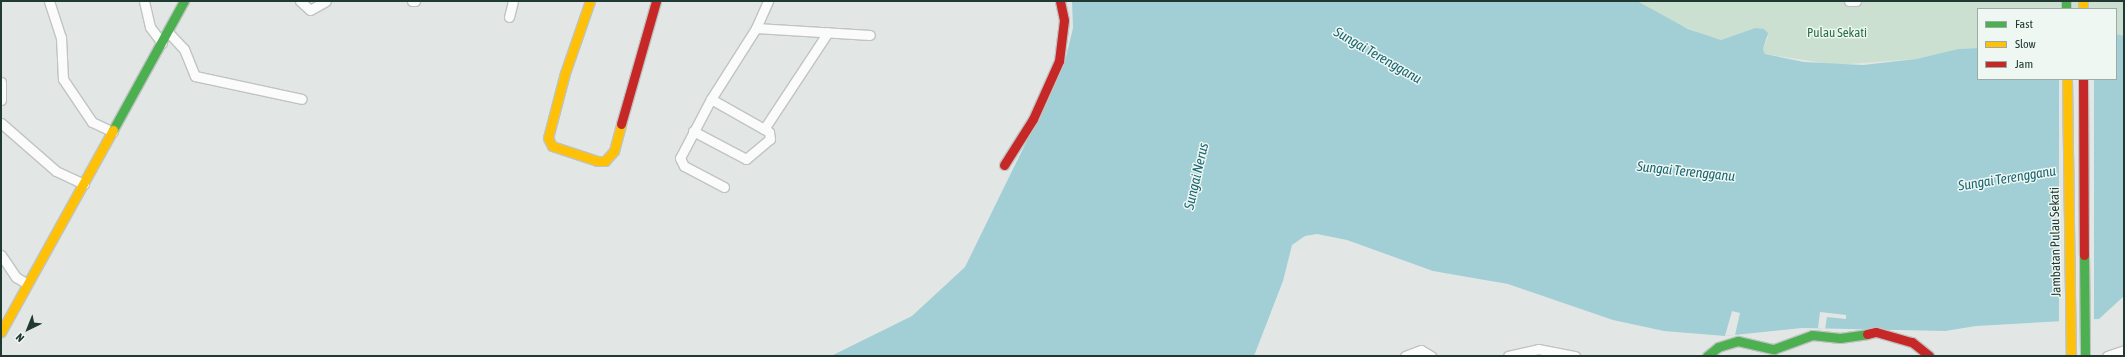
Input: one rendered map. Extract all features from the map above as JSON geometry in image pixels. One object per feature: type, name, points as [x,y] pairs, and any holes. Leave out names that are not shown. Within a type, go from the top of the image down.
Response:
[{"type":"street","points":[[49,1],[61,37],[63,79],[92,122],[112,132]]},
{"type":"street","points":[[144,1],[150,27],[162,43]]},
{"type":"street","points":[[1,332],[184,1]]},
{"type":"street","points":[[300,1],[310,10],[326,1]]},
{"type":"street","points":[[509,17],[513,1]]},
{"type":"street","points":[[590,1],[565,73],[548,138],[552,146],[597,161],[605,162],[614,151],[656,1]]},
{"type":"street","points":[[724,187],[681,163],[680,158],[711,99],[756,28],[768,1]]},
{"type":"street","points":[[1004,165],[1033,119],[1059,62],[1062,51],[1064,20],[1060,1]]},
{"type":"street","points":[[1849,1],[1856,1]]},
{"type":"street","points":[[756,28],[870,35]]},
{"type":"street","points":[[168,32],[184,50],[195,76],[302,99]]},
{"type":"street","points":[[764,129],[828,32]]},
{"type":"street","name":"Jambatan Pulau Sekati","points":[[2066,80],[2070,356]]},
{"type":"street","points":[[2083,80],[2085,356]]},
{"type":"street","points":[[1,82],[1,100]]},
{"type":"street","points":[[693,131],[746,159],[770,139],[769,132],[711,99]]},
{"type":"street","points":[[1,123],[56,171],[84,184]]},
{"type":"street","points":[[1,255],[16,277],[27,284]]},
{"type":"street","points":[[1707,356],[1718,347],[1738,341],[1774,349],[1812,335],[1840,338],[1876,332],[1912,342],[1929,356]]},
{"type":"street","points":[[1508,356],[1538,348],[1575,356]]},
{"type":"street","points":[[1405,356],[1422,350],[1431,356]]},
{"type":"street","points":[[2106,356],[2124,350]]},
{"type":"green space","name":"Pulau Sekati","points":[[1637,1],[2124,1],[2124,36],[2117,34],[2117,8],[1977,8],[1977,48],[1958,49],[1916,59],[1836,65],[1765,54],[1763,49],[1768,37],[1755,28],[1721,40],[1667,20]]},
{"type":"water","points":[[1072,1],[1637,1],[1688,29],[1721,40],[1755,28],[1764,29],[1768,33],[1763,49],[1765,54],[1804,62],[1863,65],[1916,59],[1958,49],[1977,48],[1977,80],[2117,80],[2117,34],[2124,36],[2124,296],[2099,319],[1976,326],[1945,331],[1802,328],[1725,336],[1664,331],[1613,320],[1508,284],[1433,271],[1347,240],[1317,234],[1305,236],[1292,245],[1283,281],[1254,356],[831,356],[912,316],[965,267],[1064,65],[1073,28]]},
{"type":"pier","points":[[2059,80],[2094,80],[2094,323],[2059,323]]},
{"type":"pier","points":[[1732,311],[1740,313],[1735,335],[1725,336]]},
{"type":"pier","points":[[1820,312],[1846,315],[1846,319],[1827,317],[1825,329],[1818,328]]},
{"type":"traffic: fast","points":[[113,130],[184,1]]},
{"type":"traffic: fast","points":[[2066,1],[2066,8]]},
{"type":"traffic: fast","points":[[2084,255],[2085,356]]},
{"type":"traffic: fast","points":[[1707,356],[1718,347],[1738,341],[1774,349],[1812,335],[1840,338],[1867,334]]},
{"type":"traffic: slow","points":[[590,1],[565,73],[548,138],[552,146],[597,161],[605,161],[614,151],[621,124]]},
{"type":"traffic: slow","points":[[2083,1],[2083,8]]},
{"type":"traffic: slow","points":[[2067,80],[2071,356]]},
{"type":"traffic: slow","points":[[1,332],[113,130]]},
{"type":"traffic: jam","points":[[621,124],[656,1]]},
{"type":"traffic: jam","points":[[1004,165],[1033,119],[1059,61],[1064,20],[1060,1]]},
{"type":"traffic: jam","points":[[2083,80],[2084,255]]},
{"type":"traffic: jam","points":[[1867,334],[1876,332],[1912,342],[1929,356]]},
{"type":"water label","name":"Sungai Terengganu","points":[[1378,55]]},
{"type":"water label","name":"Sungai Terengganu","points":[[1686,171]]},
{"type":"water label","name":"Sungai Nerus","points":[[1196,176]]},
{"type":"water label","name":"Sungai Terengganu","points":[[2007,178]]}]
